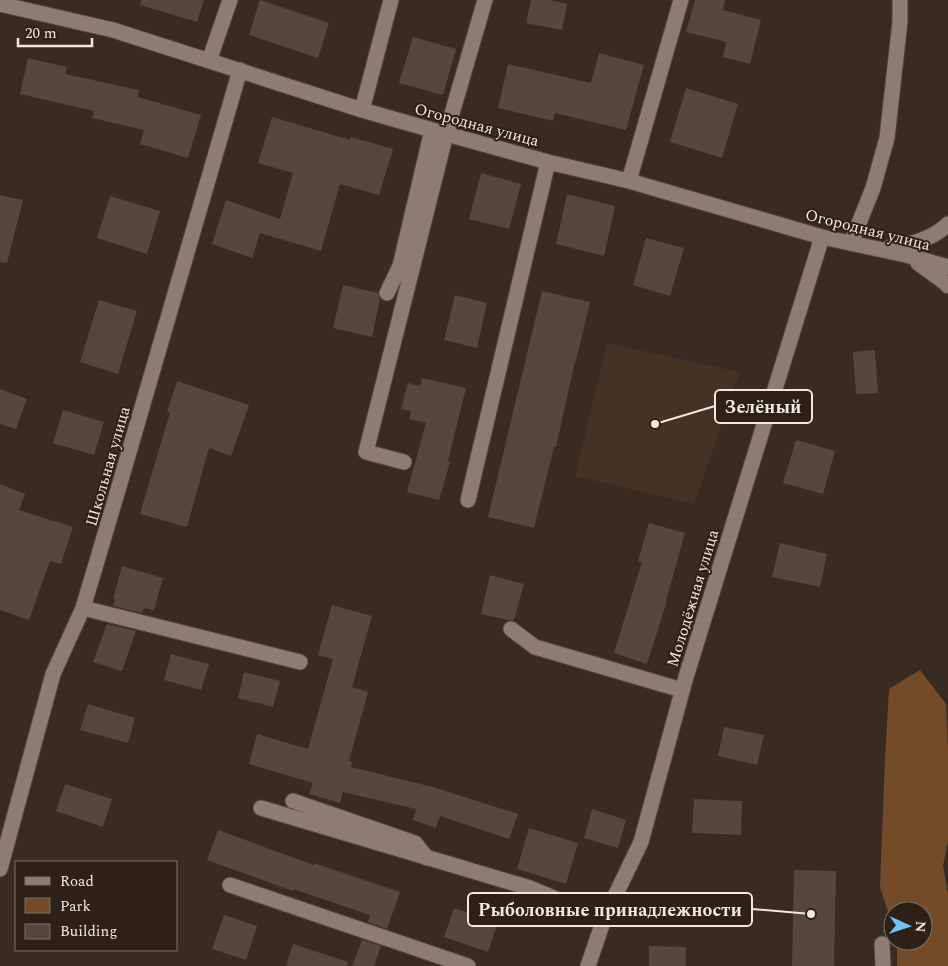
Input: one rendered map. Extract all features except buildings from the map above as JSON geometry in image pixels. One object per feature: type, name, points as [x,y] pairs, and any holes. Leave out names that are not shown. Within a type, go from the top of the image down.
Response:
[{"type":"street","points":[[209,61],[230,0]]},
{"type":"street","points":[[362,110],[391,0]]},
{"type":"street","points":[[387,293],[400,266],[439,132],[485,0]]},
{"type":"street","points":[[629,181],[681,0]]},
{"type":"street","points":[[851,243],[873,188],[887,138],[900,22],[900,0]]},
{"type":"street","name":"Огородная улица","points":[[0,4],[113,30],[362,110],[439,132],[548,162],[629,181],[822,238],[906,255],[948,267]]},
{"type":"street","name":"Школьная улица","points":[[0,869],[54,674],[83,608],[240,70]]},
{"type":"street","points":[[404,462],[366,452],[439,132]]},
{"type":"street","points":[[468,500],[548,162]]},
{"type":"street","points":[[872,248],[918,242],[941,230],[948,224]]},
{"type":"street","name":"Молодёжная улица","points":[[588,966],[604,918],[640,842],[682,690],[822,238]]},
{"type":"street","points":[[906,255],[948,286]]},
{"type":"street","points":[[83,608],[300,662]]},
{"type":"street","points":[[511,629],[536,647],[682,690]]},
{"type":"street","points":[[293,801],[415,843],[426,858]]},
{"type":"street","points":[[260,808],[530,888],[604,918]]},
{"type":"street","points":[[230,885],[468,966]]},
{"type":"street","points":[[882,944],[882,966]]},
{"type":"shaded area","points":[[607,343],[740,372],[694,504],[575,476]]},
{"type":"green space","points":[[920,670],[946,704],[948,841],[943,866],[948,894],[948,966],[897,966],[897,951],[933,951],[933,901],[885,901],[880,887],[889,689]]},
{"type":"place","name":"Зелёный","points":[[655,424]]},
{"type":"place","name":"Рыболовные принадлежности","points":[[811,914]]}]
